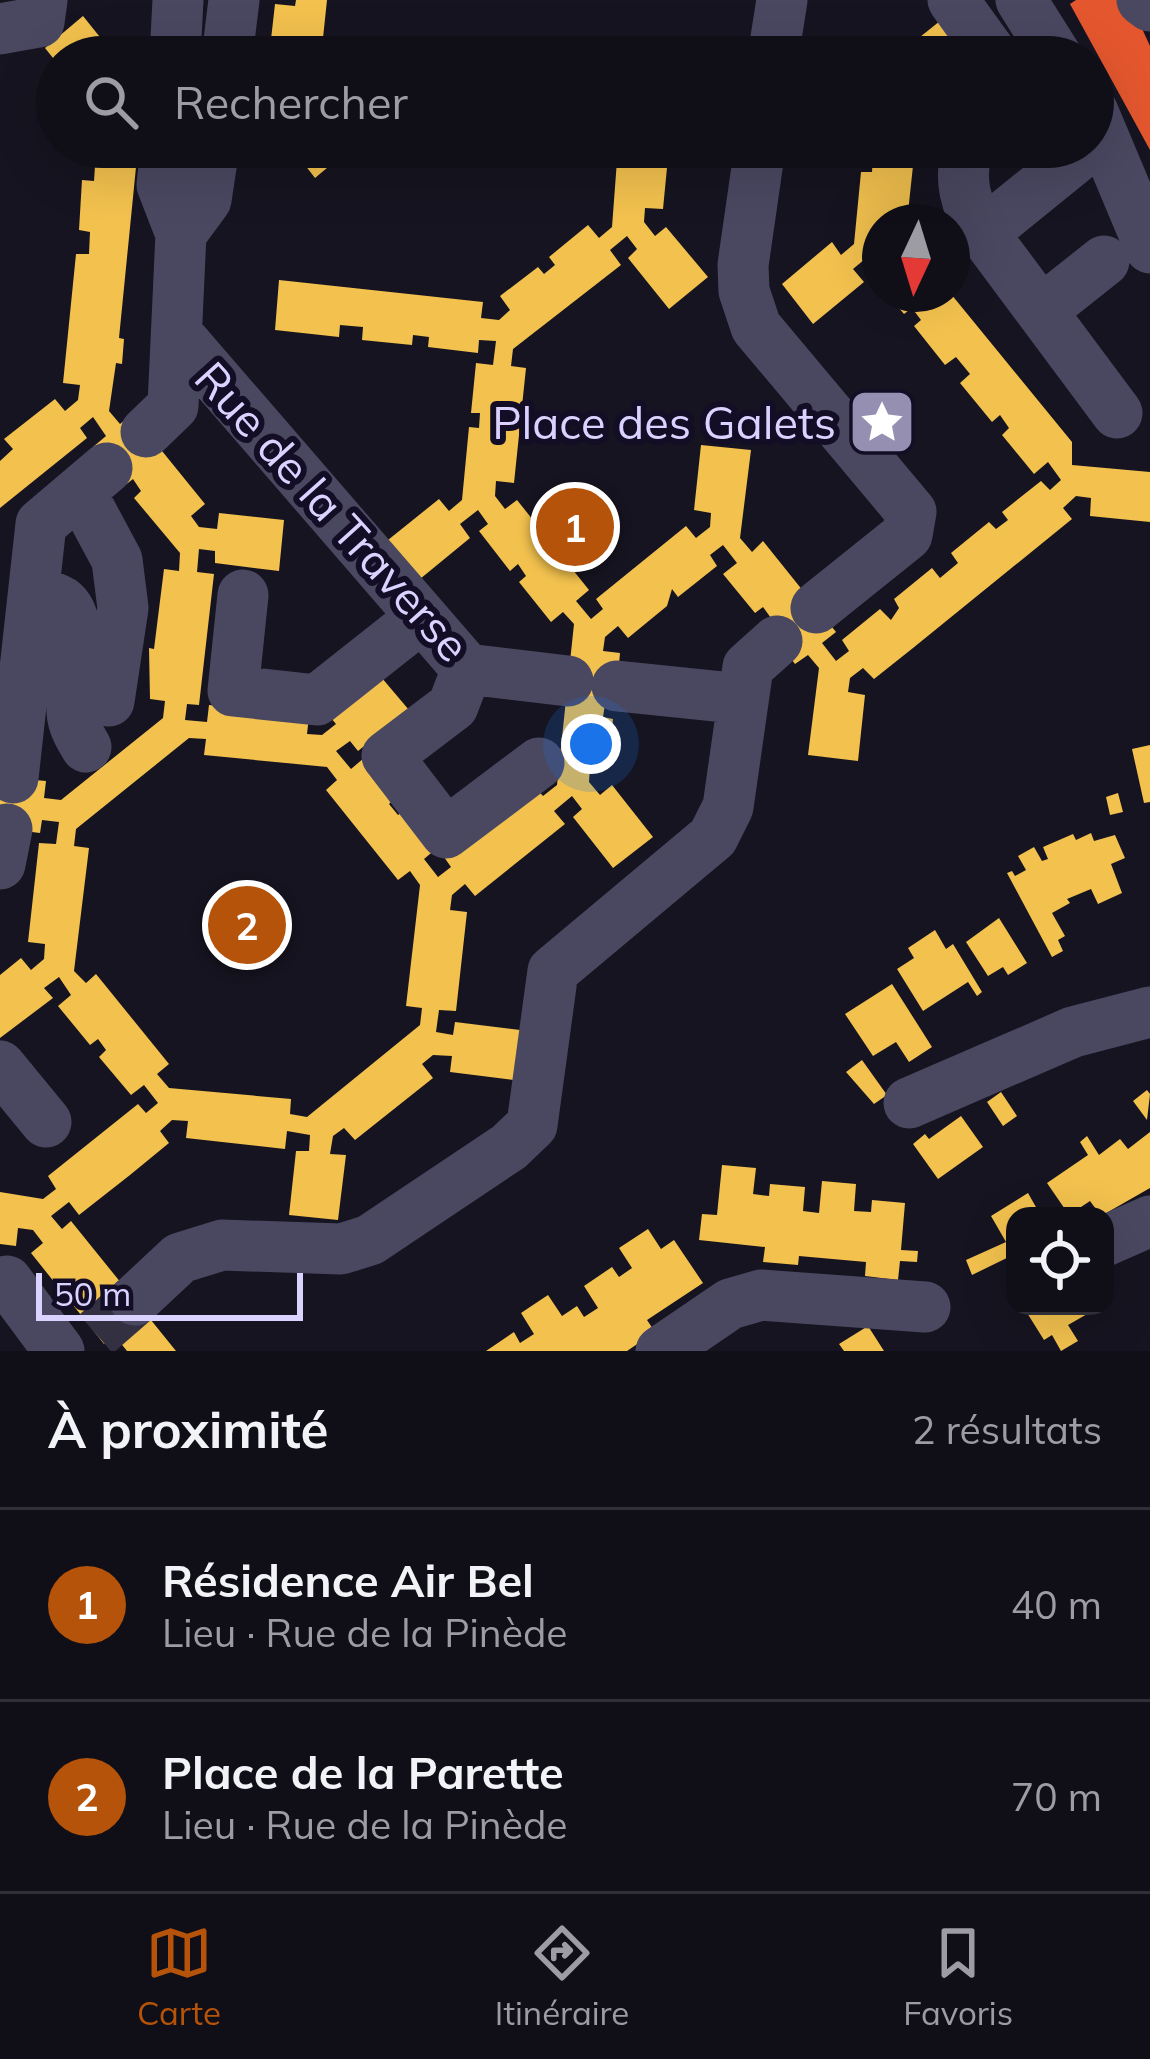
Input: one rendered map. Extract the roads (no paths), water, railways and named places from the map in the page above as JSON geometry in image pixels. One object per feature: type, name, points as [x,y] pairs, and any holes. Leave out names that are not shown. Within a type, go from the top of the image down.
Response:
[{"type":"street","points":[[0,29],[38,22],[41,0]]},
{"type":"street","points":[[176,36],[178,0]]},
{"type":"street","points":[[776,36],[782,0]]},
{"type":"street","points":[[953,0],[979,36]]},
{"type":"street","points":[[1021,0],[1044,36]]},
{"type":"street","points":[[1142,0],[1150,6]]},
{"type":"street","points":[[227,36],[228,1]]},
{"type":"street","points":[[146,432],[173,406],[178,335],[181,234],[162,185],[164,168]]},
{"type":"street","points":[[181,234],[206,200],[211,168]]},
{"type":"street","points":[[757,168],[743,265],[743,291],[756,327],[911,512],[907,535],[816,608]]},
{"type":"street","points":[[962,168],[967,208],[982,233],[1117,413]]},
{"type":"street","points":[[982,233],[1056,168]]},
{"type":"street","points":[[1041,311],[1127,254],[1103,168]]},
{"type":"street","name":"Rue de la Traverse","points":[[178,335],[467,669],[743,699]]},
{"type":"street","points":[[13,778],[41,524],[94,479],[117,560],[123,608],[109,701]]},
{"type":"street","points":[[34,593],[58,598],[71,610],[75,631],[72,712],[86,747]]},
{"type":"street","points":[[243,595],[233,691],[317,700],[422,617]]},
{"type":"street","points":[[135,1300],[180,1258],[222,1245],[341,1249],[370,1240],[508,1147],[532,1125],[553,970],[713,837],[728,807],[748,667],[777,641]]},
{"type":"street","points":[[467,669],[453,706],[387,756],[446,833],[539,763]]},
{"type":"street","points":[[909,1102],[1073,1031],[1150,1012]]},
{"type":"street","points":[[0,1066],[46,1122]]},
{"type":"street","points":[[1114,1237],[1150,1221]]},
{"type":"street","points":[[7,1281],[78,1345]]},
{"type":"street","points":[[661,1351],[730,1304],[760,1295],[925,1307]]},
{"type":"tunnel","points":[[96,1334],[135,1300]]},
{"type":"place","name":"Place des Galets","points":[[882,422]]},
{"type":"place","name":"Résidence Air Bel","points":[[575,527]]},
{"type":"place","name":"Place de la Parette","points":[[247,925]]}]
